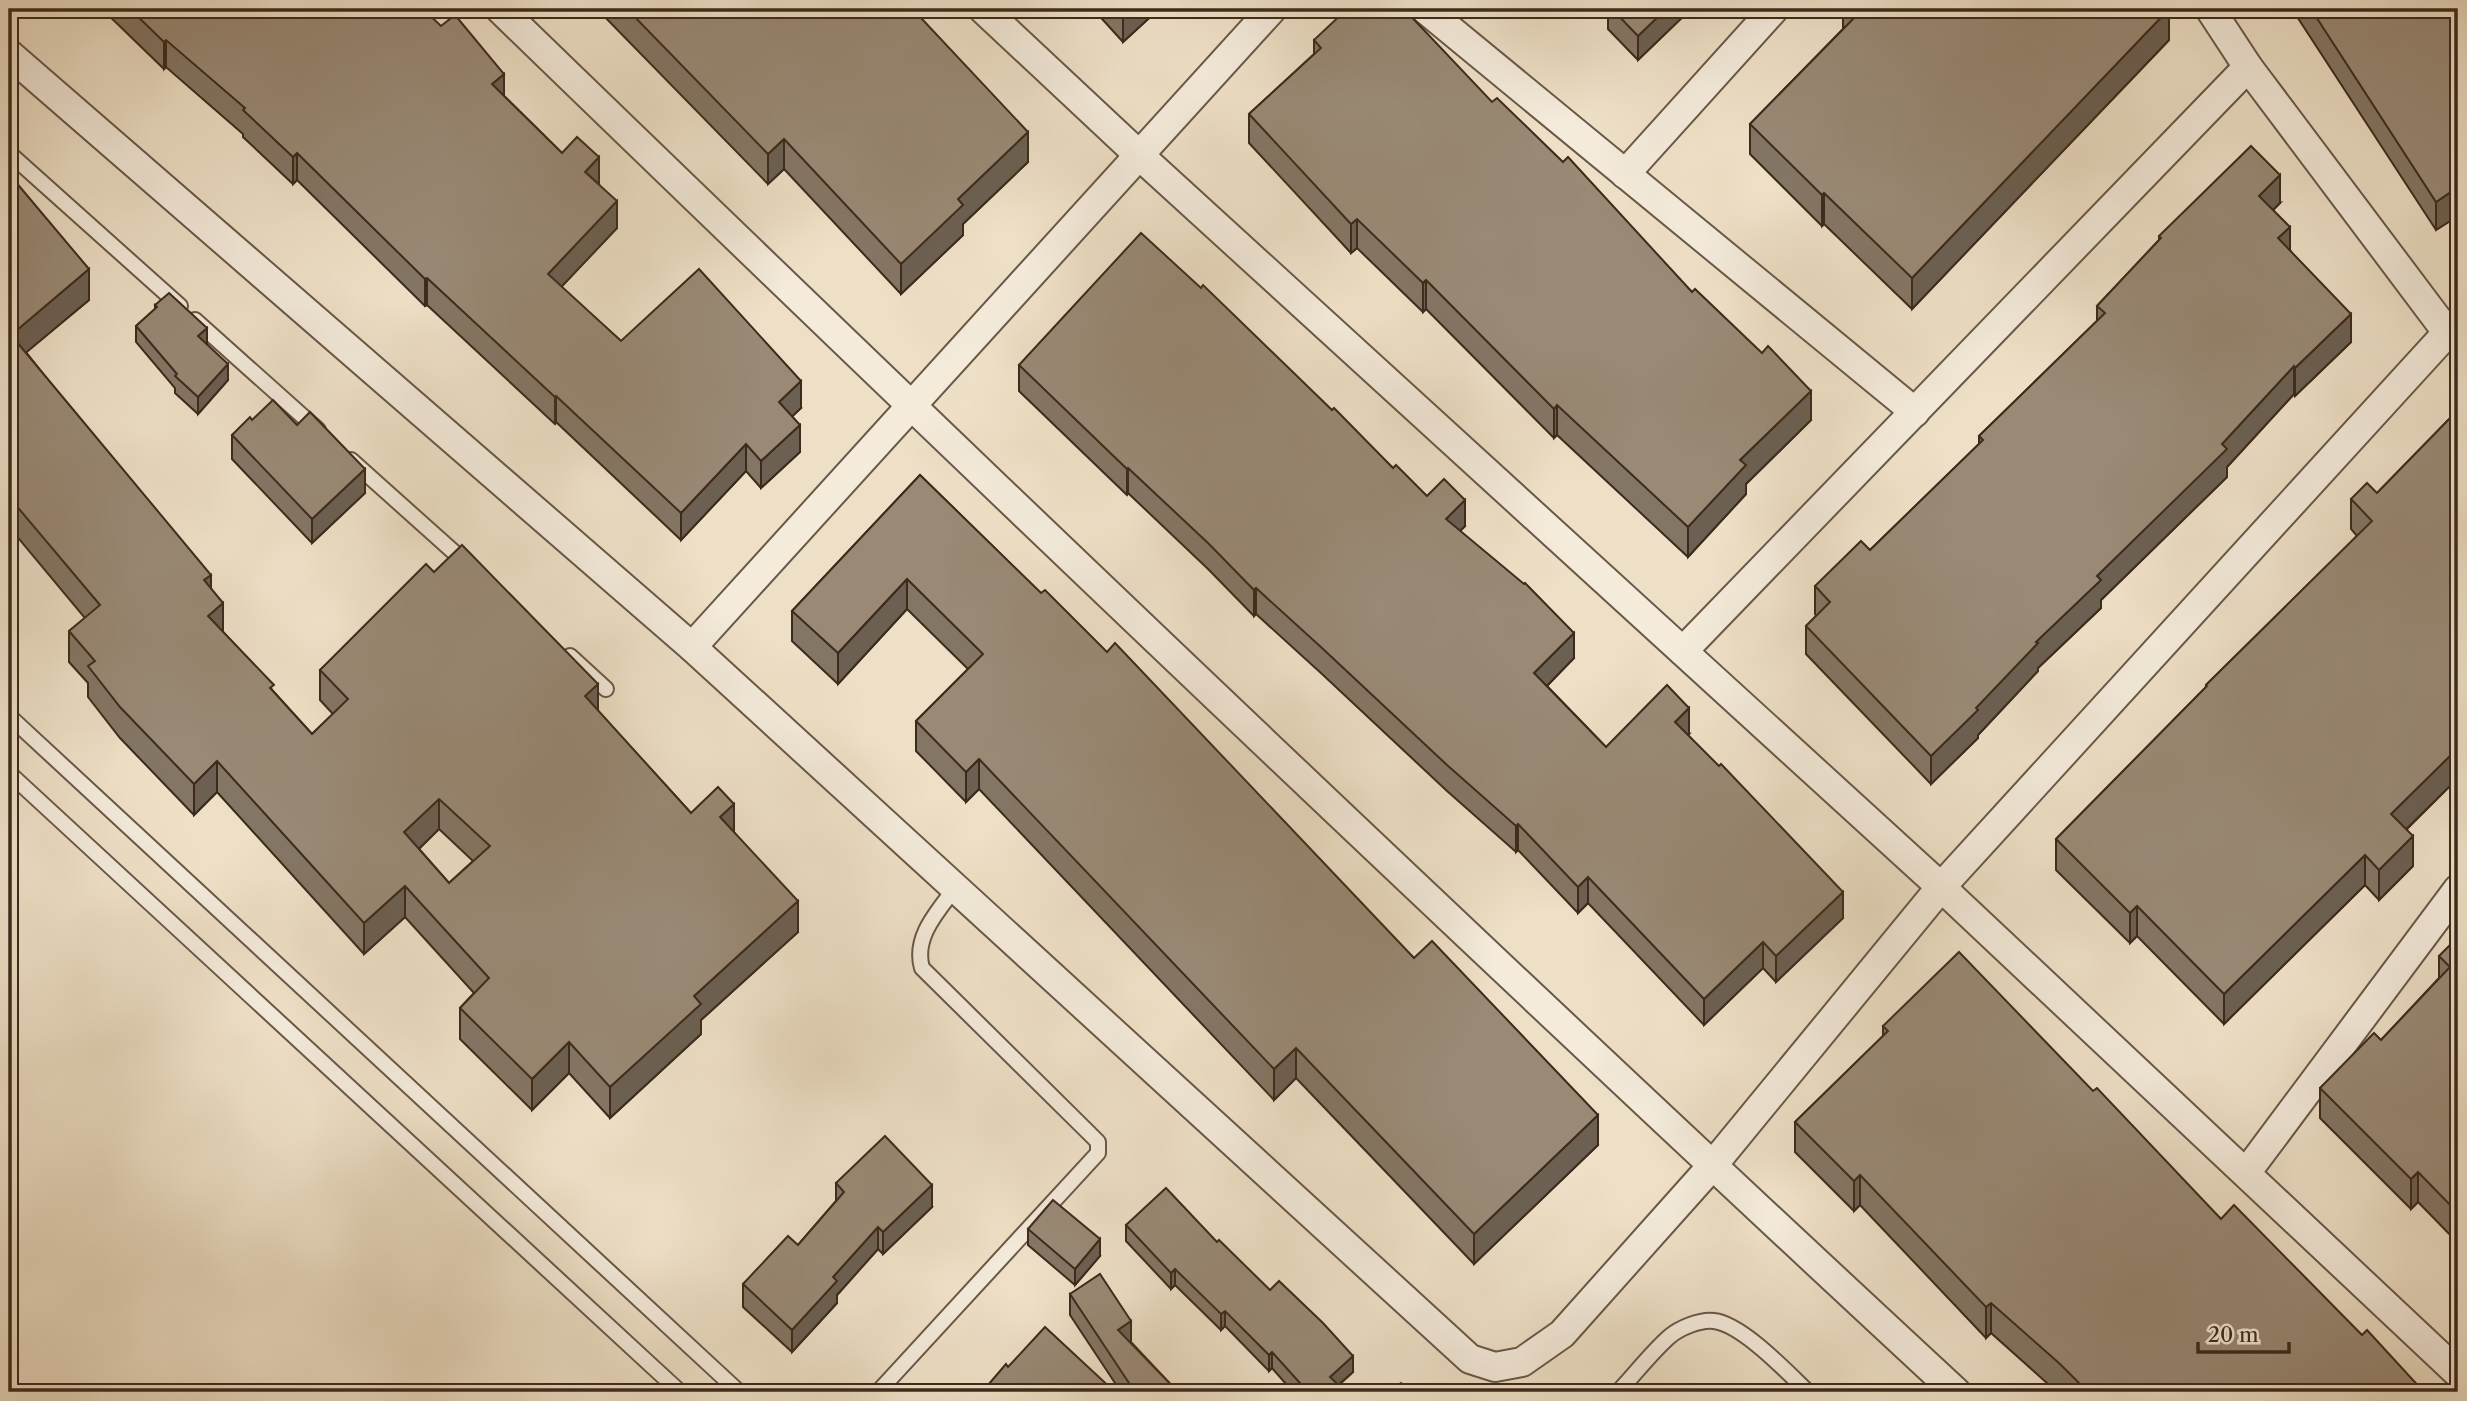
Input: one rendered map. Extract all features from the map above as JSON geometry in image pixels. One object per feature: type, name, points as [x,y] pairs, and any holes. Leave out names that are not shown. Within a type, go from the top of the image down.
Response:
[{"type":"street","points":[[500,9],[911,406],[1712,1166],[1956,1392]]},
{"type":"street","points":[[983,9],[1139,155],[1941,887],[2458,1373]]},
{"type":"street","points":[[692,647],[1272,9]]},
{"type":"street","points":[[1425,9],[1915,412]]},
{"type":"street","points":[[1625,174],[1774,9]]},
{"type":"street","points":[[9,54],[692,647],[1470,1359],[1495,1367],[1522,1362],[1562,1334],[1712,1166],[1941,887],[2453,327],[2248,67],[2210,9]]},
{"type":"street","points":[[1683,651],[2248,67]]},
{"type":"street","points":[[2246,1173],[2458,889]]},
{"type":"lane","points":[[9,153],[472,569]]},
{"type":"lane","points":[[555,643],[606,689]]},
{"type":"lane","points":[[9,716],[739,1392]]},
{"type":"lane","points":[[9,773],[680,1392]]},
{"type":"lane","points":[[878,1392],[1098,1153],[1098,1142],[922,968],[919,956],[926,927],[955,888]]},
{"type":"lane","points":[[1618,1392],[1671,1335],[1691,1325],[1714,1321],[1735,1330],[1763,1350],[1808,1392]]},
{"type":"building","points":[[130,9],[423,9],[441,26],[455,15],[504,74],[492,84],[562,153],[577,137],[599,157],[585,172],[617,201],[548,274],[621,341],[699,269],[801,381],[779,402],[800,425],[761,461],[746,444],[681,513],[425,279],[297,153],[293,157],[243,110],[245,108],[166,40],[164,42]]},
{"type":"building","points":[[627,9],[910,9],[1028,132],[958,199],[963,205],[901,264],[784,139],[768,154]]},
{"type":"building","points":[[1347,9],[1404,9],[1492,102],[1497,98],[1563,162],[1568,157],[1692,292],[1695,289],[1762,353],[1768,346],[1811,391],[1740,460],[1746,465],[1688,527],[1557,405],[1554,409],[1426,280],[1423,283],[1357,219],[1351,224],[1249,114],[1321,48],[1314,40]]},
{"type":"building","points":[[1612,9],[1666,9],[1638,36]]},
{"type":"building","points":[[1849,9],[2169,9],[1912,278],[1750,124],[1856,16]]},
{"type":"building","points":[[2311,9],[2458,9],[2458,187],[2436,202]]},
{"type":"building","points":[[2251,146],[2280,175],[2259,196],[2290,227],[2278,238],[2351,314],[2295,368],[2294,366],[2222,444],[2227,449],[2097,576],[2101,580],[2036,642],[2038,643],[1976,708],[1978,710],[1931,756],[1806,626],[1830,602],[1815,586],[1861,541],[1870,550],[1983,440],[1979,436],[2105,313],[2097,306],[2161,238],[2159,236]]},
{"type":"building","points":[[9,174],[89,269],[11,335],[211,575],[204,580],[223,603],[208,616],[274,685],[270,688],[312,734],[348,699],[320,670],[426,564],[434,572],[462,545],[598,684],[585,696],[691,813],[718,787],[734,804],[720,817],[798,901],[694,996],[701,1004],[610,1087],[569,1042],[532,1079],[460,1008],[489,978],[405,886],[364,923],[217,761],[194,784],[120,707],[88,666],[95,661],[69,631],[100,605],[9,497]],"holes":[[[439,799],[490,846],[449,883],[404,832]]]},
{"type":"building","points":[[1141,233],[1201,288],[1203,285],[1332,410],[1334,408],[1393,468],[1396,465],[1427,496],[1444,479],[1465,500],[1446,519],[1525,583],[1574,633],[1534,673],[1606,747],[1667,685],[1689,708],[1675,722],[1719,766],[1721,764],[1843,892],[1776,956],[1763,942],[1704,999],[1588,877],[1578,887],[1518,824],[1516,826],[1447,765],[1256,588],[1254,590],[1208,543],[1019,365]]},
{"type":"building","points":[[169,293],[207,328],[198,336],[228,364],[198,397],[175,376],[177,374],[136,326]]},
{"type":"building","points":[[273,400],[297,425],[310,412],[365,469],[312,519],[232,435]]},
{"type":"building","points":[[2458,410],[2458,748],[2391,814],[2413,836],[2379,870],[2365,855],[2224,994],[2137,906],[2130,913],[2056,839],[2206,685],[2372,521],[2351,499],[2367,483],[2377,493]]},
{"type":"building","points":[[920,475],[1041,593],[1045,590],[1107,652],[1115,643],[1414,958],[1432,941],[1598,1115],[1474,1234],[1296,1048],[1274,1069],[979,759],[966,772],[916,721],[983,654],[907,579],[838,653],[792,611]]},
{"type":"building","points":[[2455,940],[2458,943],[2458,1213],[2418,1172],[2411,1179],[2320,1088],[2374,1033],[2381,1040],[2450,967],[2439,956]]},
{"type":"building","points":[[1959,952],[2093,1091],[2097,1088],[2221,1219],[2234,1205],[2362,1335],[2367,1330],[2424,1392],[2088,1392],[1991,1303],[1986,1307],[1860,1175],[1854,1181],[1795,1122],[1888,1031],[1883,1026]]},
{"type":"building","points":[[885,1136],[932,1185],[883,1232],[878,1227],[833,1277],[837,1281],[792,1330],[743,1284],[788,1236],[798,1245],[844,1192],[836,1183]]},
{"type":"building","points":[[1166,1188],[1217,1242],[1219,1240],[1270,1290],[1279,1281],[1353,1356],[1330,1377],[1346,1392],[1308,1392],[1272,1352],[1269,1355],[1225,1311],[1221,1314],[1175,1269],[1171,1273],[1126,1225]]},
{"type":"building","points":[[1053,1200],[1100,1239],[1075,1269],[1028,1229]]},
{"type":"building","points":[[1100,1274],[1131,1321],[1118,1330],[1178,1392],[1135,1392],[1070,1294]]},
{"type":"building","points":[[1045,1327],[1115,1392],[982,1392],[1006,1364],[1008,1367]]},
{"type":"building","points":[[1401,1383],[1406,1392],[1385,1392]]}]
